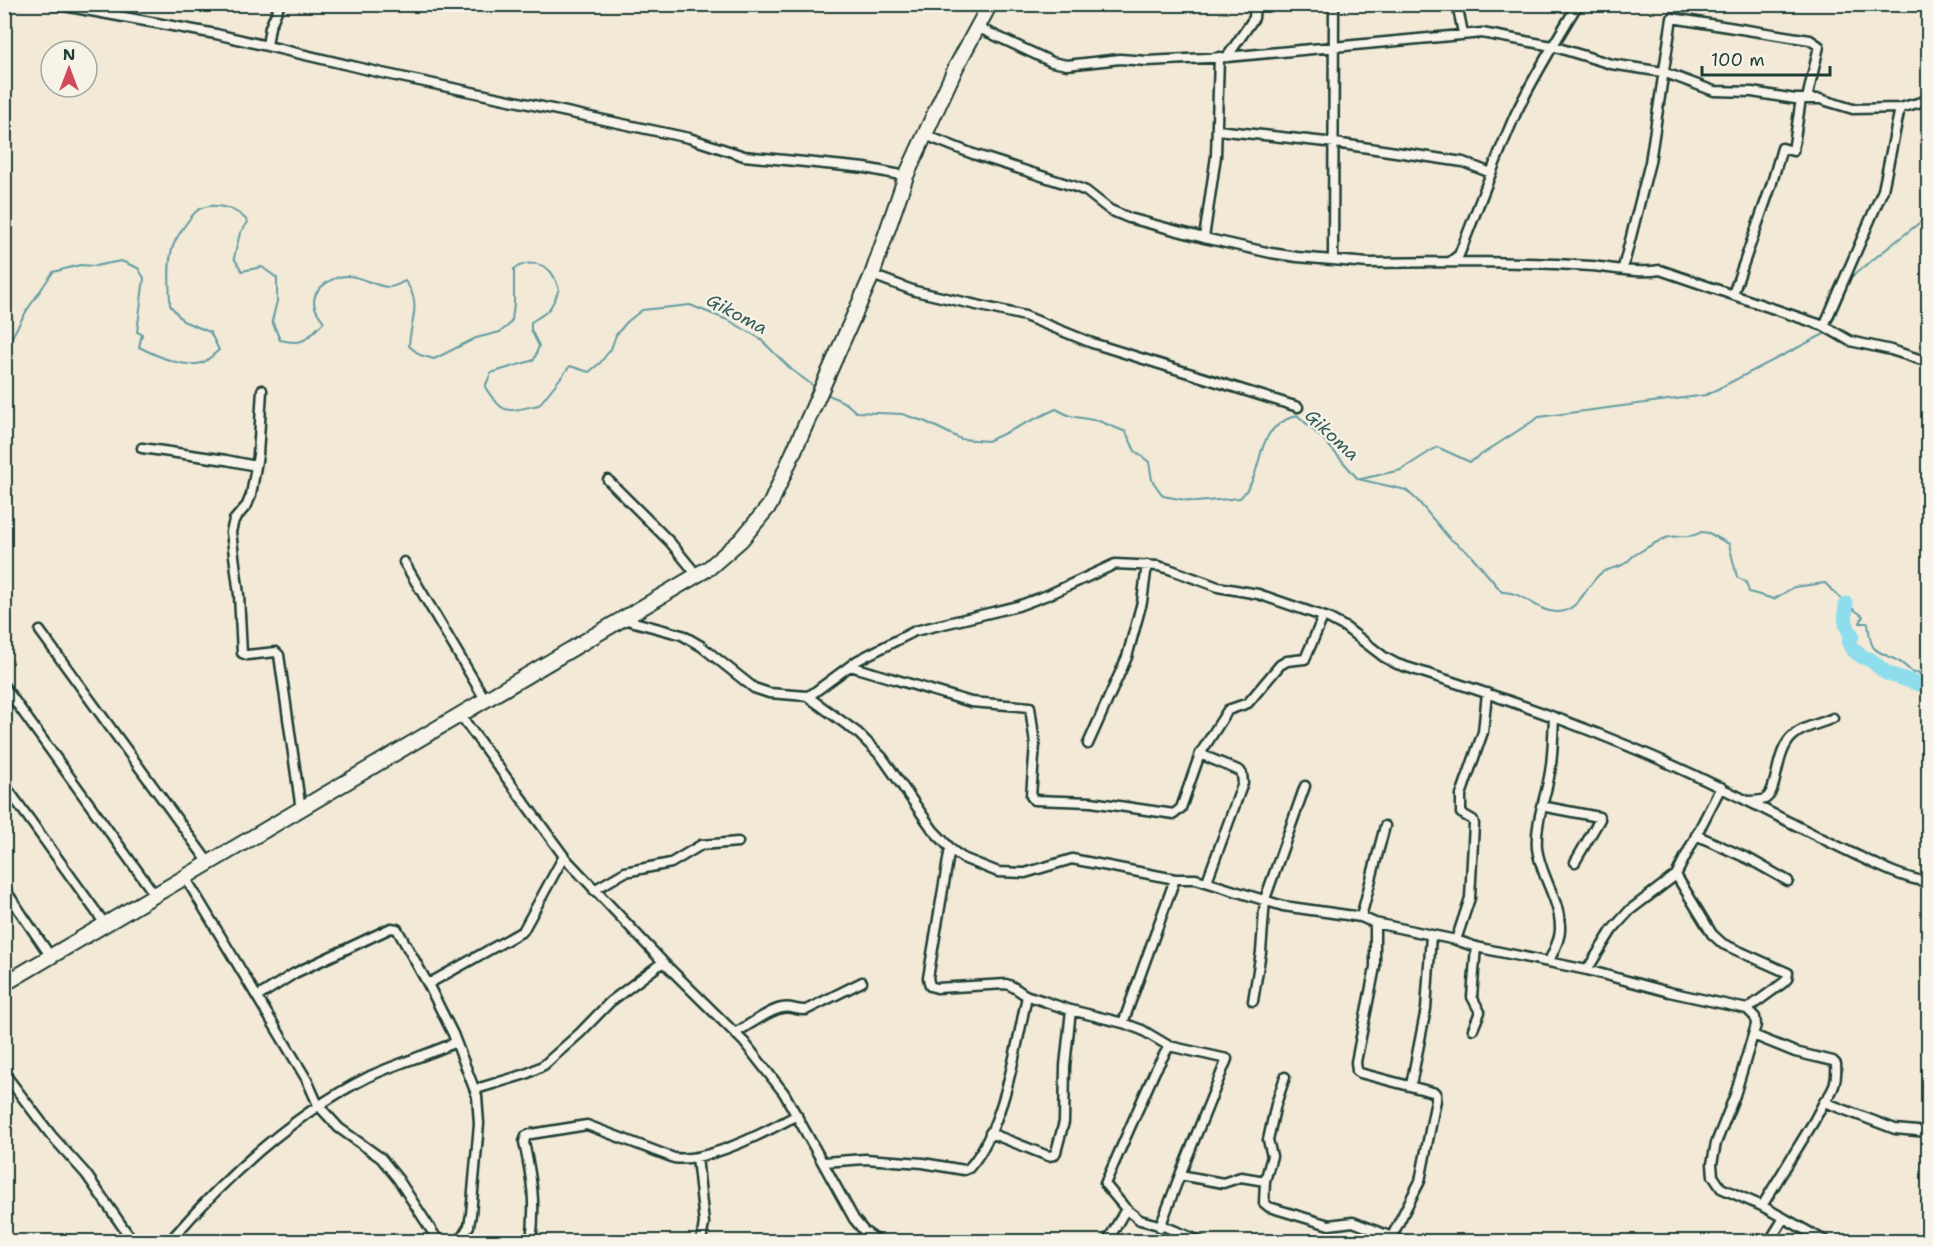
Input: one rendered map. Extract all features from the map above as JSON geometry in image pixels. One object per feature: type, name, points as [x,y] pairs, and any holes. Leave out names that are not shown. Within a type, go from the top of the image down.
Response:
[{"type":"main road","points":[[4,984],[709,568],[741,540],[770,505],[872,275],[906,177],[956,67],[990,4]]},
{"type":"street","points":[[53,4],[216,34],[672,135],[744,156],[865,168],[906,177]]},
{"type":"street","points":[[267,46],[270,27],[280,4]]},
{"type":"street","points":[[1204,238],[1223,57],[1254,18],[1255,4]]},
{"type":"street","points":[[1333,260],[1334,4]]},
{"type":"street","points":[[1457,4],[1462,33]]},
{"type":"street","points":[[1450,262],[1460,255],[1516,113],[1552,46],[1578,4]]},
{"type":"street","points":[[1623,268],[1650,162],[1672,18],[1810,40],[1819,46],[1804,99],[1793,151],[1782,148],[1733,294]]},
{"type":"street","points":[[979,28],[1059,64],[1120,59],[1147,61],[1223,57],[1462,33],[1493,34],[1552,46],[1611,64],[1664,72],[1714,91],[1752,92],[1820,99],[1853,109],[1900,108],[1929,100]]},
{"type":"street","points":[[1824,326],[1883,190],[1900,108]]},
{"type":"street","points":[[1217,130],[1335,142],[1463,162],[1491,172]]},
{"type":"street","points":[[925,135],[973,154],[1086,191],[1110,210],[1129,218],[1204,238],[1290,256],[1333,260],[1499,262],[1623,268],[1645,273],[1660,270],[1824,326],[1850,341],[1891,350],[1925,362],[1929,361]]},
{"type":"street","points":[[872,275],[915,291],[1025,316],[1092,343],[1298,407]]},
{"type":"street","points":[[262,390],[256,466],[249,500],[234,520],[231,532],[239,595],[242,653],[247,655],[276,652],[279,655],[301,810]]},
{"type":"street","points":[[142,448],[256,466]]},
{"type":"street","points":[[608,480],[670,542],[697,575]]},
{"type":"street","points":[[404,562],[486,701]]},
{"type":"street","points":[[623,619],[682,635],[701,646],[754,688],[769,693],[807,696],[850,666],[915,631],[1018,606],[1116,564],[1148,565],[1169,569],[1218,587],[1258,594],[1323,616],[1345,627],[1384,657],[1398,664],[1554,717],[1721,787],[1890,871],[1929,882]]},
{"type":"street","points":[[1088,744],[1126,657],[1142,602],[1148,565]]},
{"type":"street","points":[[850,666],[971,702],[1030,707],[1035,744],[1031,796],[1034,800],[1098,803],[1174,814],[1181,808],[1200,754],[1228,710],[1248,703],[1280,665],[1287,661],[1305,659],[1323,616]]},
{"type":"street","points":[[40,631],[209,863]]},
{"type":"street","points":[[4,686],[155,895]]},
{"type":"street","points":[[1456,940],[1470,898],[1474,824],[1473,820],[1461,813],[1461,795],[1482,732],[1487,693]]},
{"type":"street","points":[[807,696],[858,733],[882,757],[933,830],[950,848],[963,858],[1006,873],[1025,873],[1072,859],[1175,879],[1207,881],[1283,906],[1361,917],[1375,923],[1587,970],[1669,992],[1747,1009],[1755,1017],[1756,1025],[1735,1095],[1716,1143],[1712,1164],[1713,1176],[1721,1188],[1762,1206],[1827,1242]]},
{"type":"street","points":[[461,716],[564,856],[663,962],[735,1033],[784,1093],[854,1219],[864,1231],[879,1242]]},
{"type":"street","points":[[1549,962],[1560,926],[1557,909],[1540,866],[1537,836],[1541,806],[1550,772],[1554,717]]},
{"type":"street","points":[[1746,801],[1765,799],[1768,796],[1773,788],[1780,756],[1794,735],[1833,718]]},
{"type":"street","points":[[1200,754],[1240,771],[1243,778],[1207,881]]},
{"type":"street","points":[[4,783],[105,924]]},
{"type":"street","points":[[1253,1001],[1265,899],[1305,786]]},
{"type":"street","points":[[1587,970],[1612,930],[1630,910],[1676,875],[1721,787]]},
{"type":"street","points":[[1541,806],[1599,817],[1600,823],[1575,862]]},
{"type":"street","points":[[1361,917],[1385,826]]},
{"type":"street","points":[[1696,836],[1751,860],[1788,881]]},
{"type":"street","points":[[594,890],[625,872],[671,862],[702,846],[738,842]]},
{"type":"street","points":[[950,848],[928,983],[932,987],[1006,984],[1028,996],[1071,1011],[1123,1023],[1142,1030],[1169,1046],[1227,1059],[1160,1227]]},
{"type":"street","points":[[428,984],[523,931],[564,856]]},
{"type":"street","points":[[1676,875],[1712,934],[1724,944],[1788,973],[1783,983],[1747,1009]]},
{"type":"street","points":[[185,877],[307,1080],[318,1105],[339,1128],[381,1158],[398,1179],[439,1242]]},
{"type":"street","points":[[1123,1023],[1175,879]]},
{"type":"street","points":[[4,888],[51,957]]},
{"type":"street","points":[[1375,923],[1375,967],[1356,1067],[1360,1073],[1436,1093],[1420,1181],[1392,1236]]},
{"type":"street","points":[[257,997],[295,973],[391,928],[397,929],[428,984],[476,1089],[479,1124],[471,1214],[469,1226],[459,1242]]},
{"type":"street","points":[[1411,1085],[1425,1010],[1431,935]]},
{"type":"street","points":[[1473,1029],[1480,1012],[1472,997],[1476,947]]},
{"type":"street","points":[[476,1089],[526,1074],[544,1065],[610,1002],[663,962]]},
{"type":"street","points":[[735,1033],[779,1008],[806,1010],[862,982]]},
{"type":"street","points":[[824,1162],[865,1159],[924,1163],[966,1169],[972,1164],[994,1126],[1013,1062],[1028,996]]},
{"type":"street","points":[[990,1133],[1048,1156],[1056,1152],[1064,1122],[1065,1066],[1071,1011]]},
{"type":"street","points":[[1753,1035],[1795,1052],[1833,1061],[1836,1064],[1836,1083],[1832,1093],[1824,1102],[1762,1206]]},
{"type":"street","points":[[172,1240],[185,1222],[253,1157],[318,1105],[369,1077],[411,1058],[456,1042]]},
{"type":"street","points":[[1169,1046],[1155,1071],[1105,1184],[1126,1209],[1140,1220],[1166,1227],[1202,1242]]},
{"type":"street","points":[[4,1073],[51,1135],[86,1174],[127,1233],[136,1242]]},
{"type":"street","points":[[1285,1077],[1275,1104],[1268,1140],[1272,1156],[1265,1181],[1264,1203],[1269,1208],[1329,1225],[1353,1222],[1405,1242]]},
{"type":"street","points":[[1824,1102],[1895,1129],[1929,1132]]},
{"type":"street","points":[[531,1242],[535,1217],[533,1185],[524,1142],[526,1136],[587,1125],[674,1158],[697,1157],[759,1136],[797,1115]]},
{"type":"street","points":[[697,1157],[704,1224],[701,1242]]},
{"type":"street","points":[[1180,1175],[1223,1183],[1241,1177],[1265,1181]]},
{"type":"street","points":[[1107,1242],[1126,1209]]},
{"type":"street","points":[[1769,1242],[1784,1218]]},
{"type":"waterway","name":"Gikoma","points":[[4,351],[27,310],[53,272],[80,265],[95,266],[121,261],[138,268],[144,278],[137,332],[142,334],[139,347],[180,363],[197,364],[206,361],[219,350],[210,332],[183,321],[170,305],[170,256],[173,245],[191,217],[204,207],[218,206],[238,213],[248,222],[240,233],[234,258],[242,271],[262,267],[277,278],[277,301],[272,321],[280,340],[289,342],[305,339],[324,322],[314,302],[317,292],[331,280],[352,276],[388,287],[405,281],[410,289],[414,305],[409,346],[420,355],[434,359],[476,338],[500,332],[508,326],[512,320],[514,304],[514,269],[523,265],[542,265],[553,275],[559,289],[549,309],[531,322],[531,330],[539,346],[534,360],[491,373],[485,387],[491,397],[507,410],[539,405],[570,366],[589,372],[611,349],[616,335],[627,322],[642,310],[690,305],[730,321],[759,338],[792,370],[815,387]]},
{"type":"waterway","points":[[1830,327],[1851,277],[1928,216]]},
{"type":"waterway","points":[[1361,479],[1401,470],[1437,447],[1470,462],[1539,417],[1706,395],[1828,332]]},
{"type":"waterway","name":"Gikoma","points":[[825,393],[847,404],[856,412],[902,414],[926,422],[961,439],[988,441],[1056,409],[1070,416],[1099,421],[1126,432],[1135,451],[1149,462],[1152,480],[1163,496],[1196,502],[1240,498],[1255,474],[1265,441],[1282,422],[1297,415],[1324,440],[1358,479],[1406,490],[1449,538],[1470,554],[1502,592],[1517,595],[1544,609],[1565,611],[1577,603],[1601,573],[1624,564],[1653,544],[1670,537],[1701,532],[1709,533],[1729,544],[1737,577],[1746,582],[1749,592],[1774,599],[1794,587],[1825,583],[1846,604],[1863,616],[1860,623],[1868,623],[1870,640],[1875,649],[1900,662],[1913,673],[1918,672],[1921,676],[1928,675]]},
{"type":"waterway","points":[[1846,604],[1846,620],[1852,635],[1849,643],[1852,649],[1871,660],[1886,673],[1928,687]]}]
